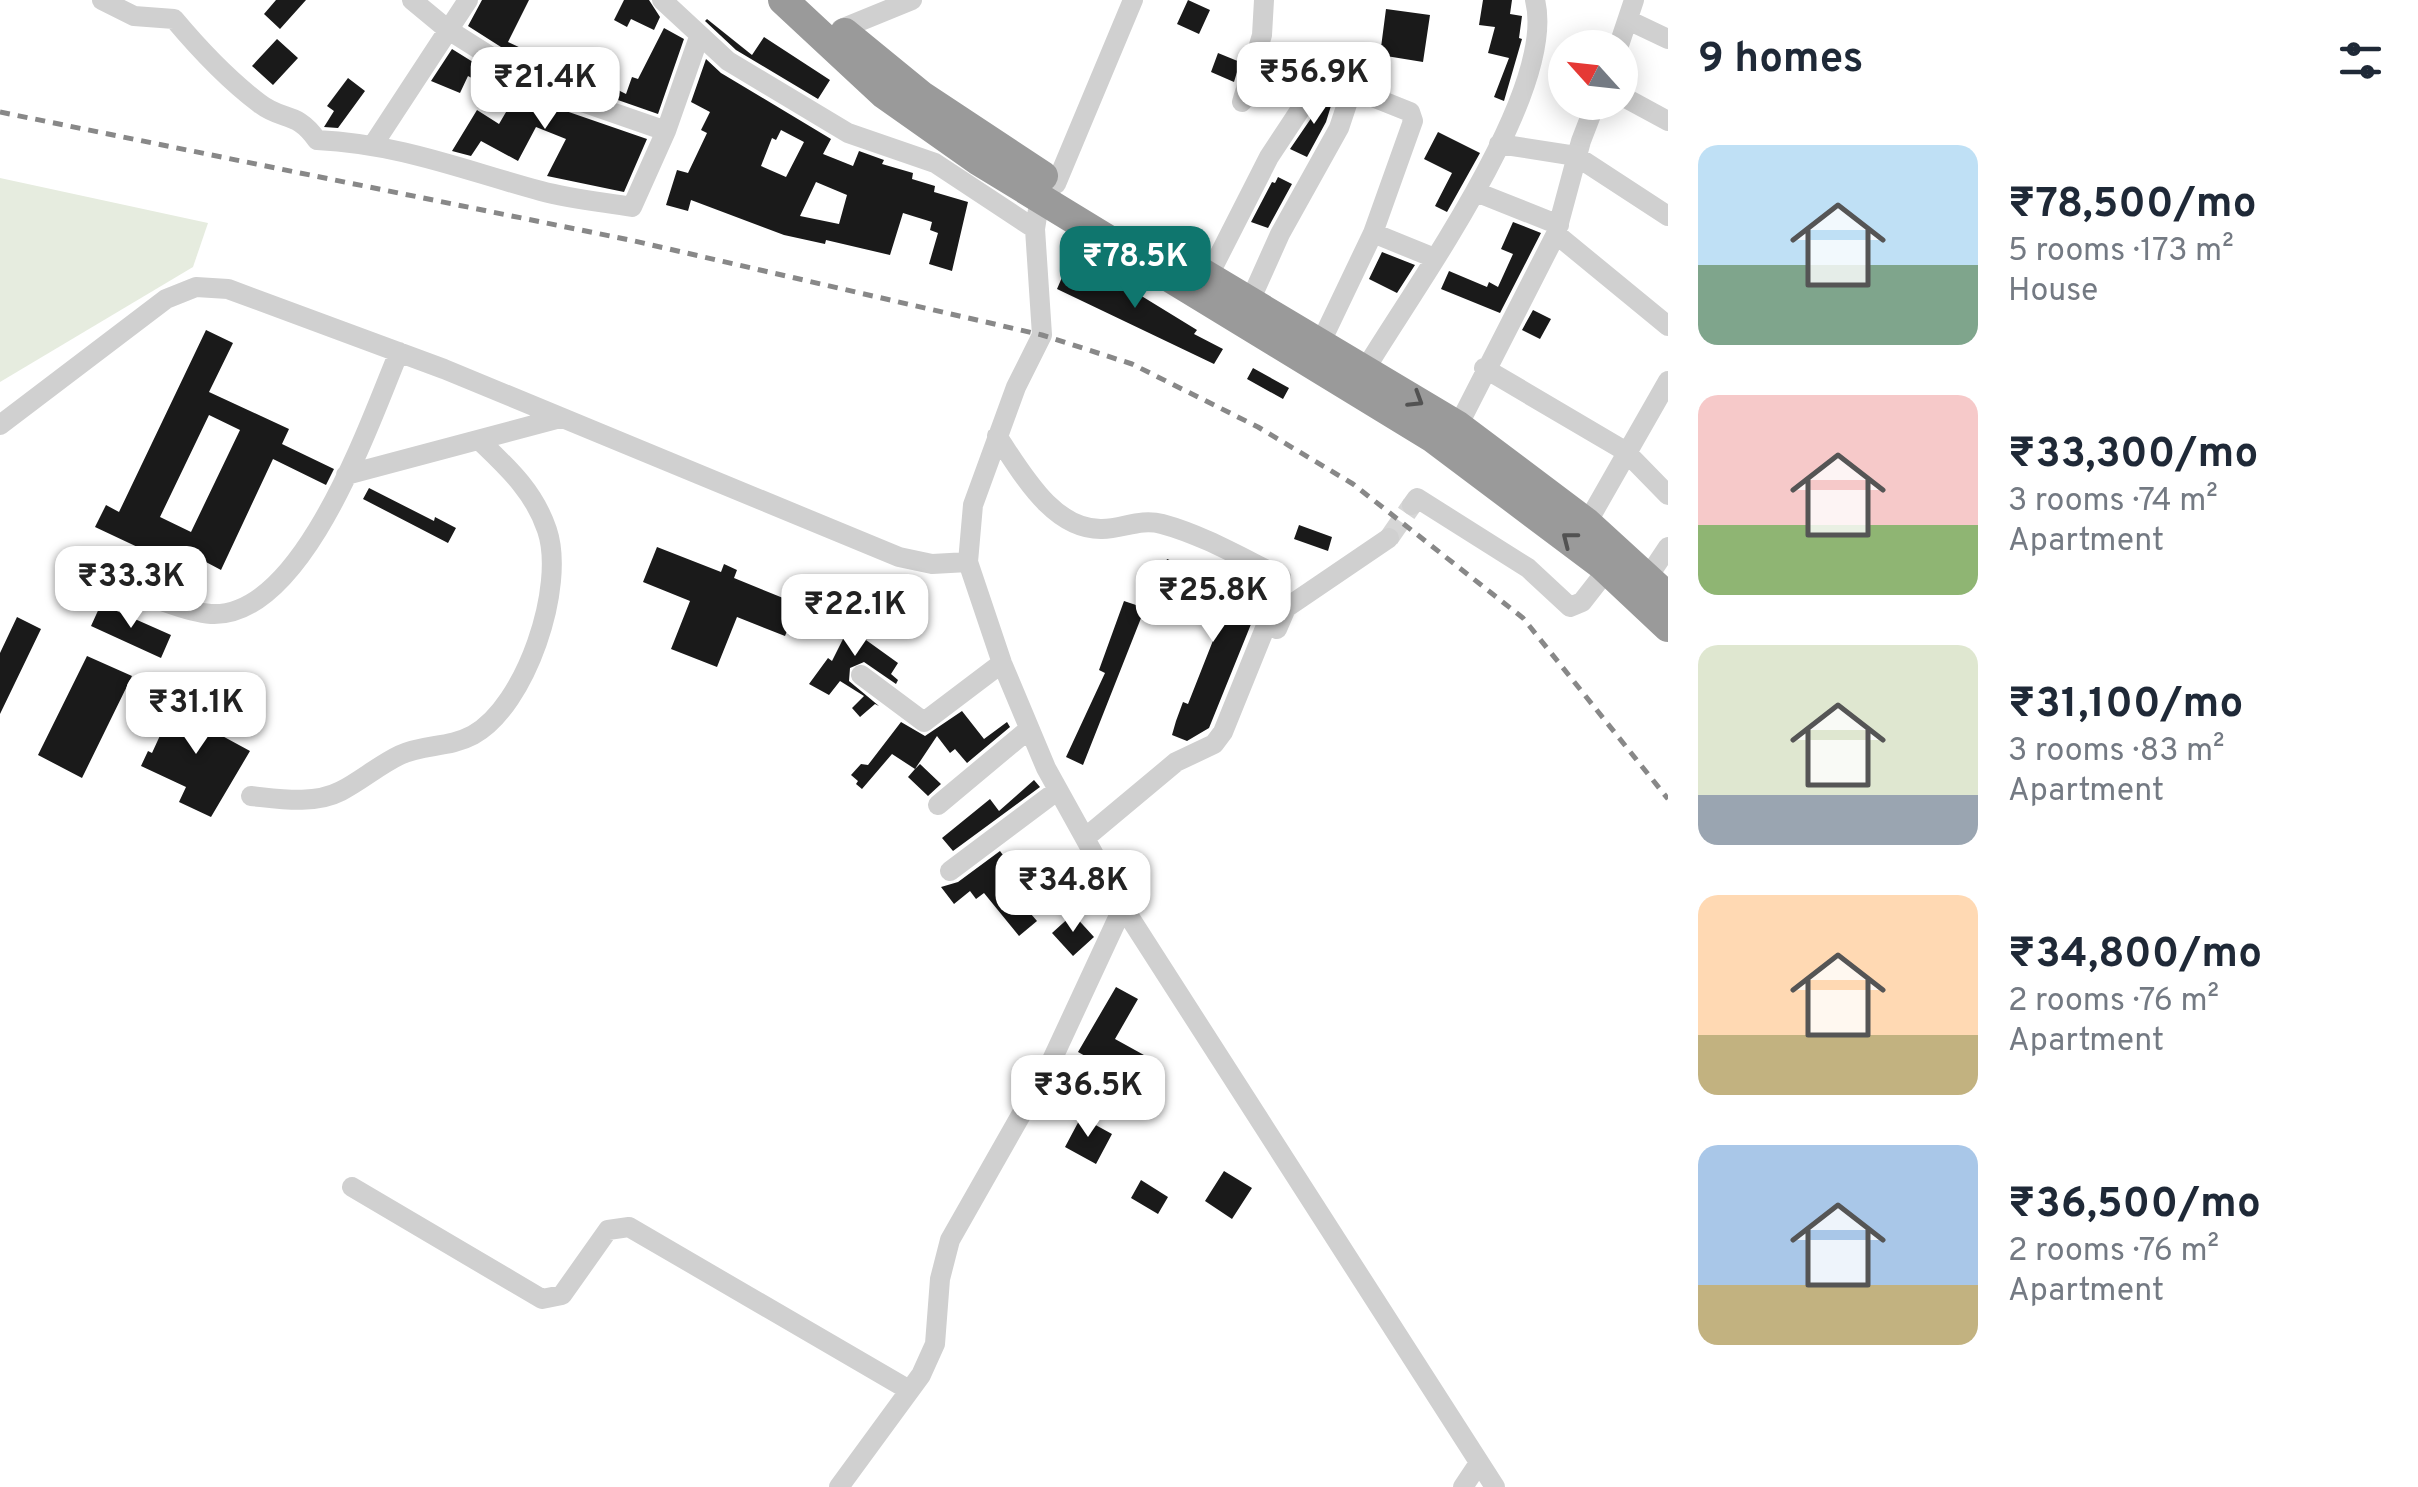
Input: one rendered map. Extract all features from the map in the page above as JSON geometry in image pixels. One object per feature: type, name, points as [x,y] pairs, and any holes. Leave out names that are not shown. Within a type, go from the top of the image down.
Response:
[{"type":"highway","points":[[783,0],[884,94],[979,161],[1048,190],[1366,368],[1458,426],[1587,522],[1658,587]]},
{"type":"highway","points":[[810,0],[922,96],[1048,190],[1434,438],[1608,570],[1668,627]]},
{"type":"street","points":[[102,0],[134,16],[174,19],[210,63],[263,107],[304,122],[318,140],[373,145],[448,161],[544,192],[632,208],[666,131],[698,38]]},
{"type":"street","points":[[412,0],[447,28],[539,87],[666,131]]},
{"type":"street","points":[[373,145],[468,0]]},
{"type":"street","points":[[841,29],[912,0]]},
{"type":"street","points":[[1133,0],[1048,190],[1035,229],[1042,335],[997,436],[973,506],[968,562],[1029,729],[1123,907],[1494,1487]]},
{"type":"street","points":[[1242,102],[1262,35],[1264,0]]},
{"type":"street","points":[[1366,368],[1476,192],[1499,144],[1535,54],[1540,18],[1535,0]]},
{"type":"street","points":[[666,1],[698,38],[728,61],[848,133],[935,164],[1035,229]]},
{"type":"street","points":[[1631,10],[1668,39]]},
{"type":"street","points":[[1280,66],[1316,74],[1401,105],[1413,121],[1373,233],[1322,342]]},
{"type":"street","points":[[1208,277],[1270,157],[1302,107],[1316,74]]},
{"type":"street","points":[[1250,302],[1280,234],[1339,128],[1352,89]]},
{"type":"street","points":[[1638,104],[1668,122]]},
{"type":"street","points":[[1458,426],[1557,229],[1589,120]]},
{"type":"street","points":[[1499,144],[1576,156],[1668,216]]},
{"type":"street","points":[[1476,192],[1557,229],[1668,326]]},
{"type":"street","points":[[1373,233],[1432,258]]},
{"type":"street","points":[[0,425],[166,299],[196,287],[228,289],[399,352],[899,557],[932,564],[968,562]]},
{"type":"street","points":[[81,568],[211,614],[245,608],[276,586],[314,534],[346,475],[399,352]]},
{"type":"street","points":[[1484,368],[1624,452],[1668,495]]},
{"type":"street","points":[[1587,522],[1668,381]]},
{"type":"street","points":[[346,475],[560,418]]},
{"type":"street","points":[[997,436],[1036,492],[1078,525],[1102,529],[1156,522],[1188,532],[1280,577],[1274,606],[1223,732]]},
{"type":"street","points":[[251,796],[300,800],[338,792],[407,752],[440,748],[476,734],[509,698],[538,642],[552,583],[548,532],[522,482],[478,440]]},
{"type":"street","points":[[1412,505],[1417,498],[1528,568],[1570,608],[1582,602],[1608,570]]},
{"type":"street","points":[[1084,838],[1176,762],[1214,744],[1246,712],[1286,608],[1389,538]]},
{"type":"street","points":[[1658,587],[1668,547]]},
{"type":"street","points":[[861,675],[924,722],[1002,663]]},
{"type":"street","points":[[938,805],[1029,729]]},
{"type":"street","points":[[950,870],[1058,790]]},
{"type":"street","points":[[839,1487],[909,1390],[935,1344],[940,1279],[950,1240],[1051,1062],[1123,907]]},
{"type":"street","points":[[352,1186],[542,1299],[562,1295],[608,1230],[629,1227],[909,1390]]},
{"type":"street","points":[[1463,1487],[1479,1463]]},
{"type":"shaded area","points":[[0,178],[208,223],[193,267],[0,382]]},
{"type":"building","points":[[276,0],[306,0],[280,29],[264,14]]},
{"type":"building","points":[[482,0],[529,0],[508,42],[551,62],[545,75],[468,26]]},
{"type":"building","points":[[624,0],[649,0],[660,17],[654,30],[631,19],[627,27],[614,20]]},
{"type":"building","points":[[1188,0],[1210,10],[1199,34],[1177,24]]},
{"type":"building","points":[[1483,0],[1512,0],[1510,14],[1522,16],[1522,39],[1504,101],[1494,97],[1509,58],[1488,53],[1495,27],[1479,25]]},
{"type":"building","points":[[1386,9],[1430,15],[1423,62],[1380,55]]},
{"type":"building","points":[[707,19],[752,55],[764,37],[830,80],[818,99],[736,50]]},
{"type":"building","points":[[664,28],[684,39],[658,114],[592,91],[598,80],[626,94],[632,77],[638,79]]},
{"type":"building","points":[[277,39],[298,58],[273,85],[252,66]]},
{"type":"building","points":[[452,49],[534,100],[647,139],[624,192],[547,176],[566,139],[536,127],[518,161],[481,141],[471,156],[452,151],[477,110],[499,124],[513,100],[468,76],[460,93],[431,81]]},
{"type":"building","points":[[1218,53],[1240,62],[1234,82],[1211,72]]},
{"type":"building","points":[[706,59],[721,73],[831,139],[823,154],[853,166],[859,151],[884,160],[882,164],[913,173],[912,179],[935,186],[934,192],[968,202],[952,271],[929,264],[938,233],[930,230],[932,222],[903,213],[890,255],[784,235],[691,200],[688,211],[666,205],[677,170],[688,173],[707,133],[701,130],[710,112],[691,102]],"holes":[[[781,130],[804,142],[786,177],[761,166],[772,138],[776,140]],[[816,182],[847,195],[839,224],[800,216]]]},
{"type":"building","points":[[348,78],[365,91],[338,128],[324,127],[334,111],[327,106]]},
{"type":"building","points":[[1323,92],[1334,96],[1326,122],[1307,157],[1290,149],[1314,114]]},
{"type":"building","points":[[1438,132],[1480,153],[1447,212],[1435,206],[1452,173],[1424,159]]},
{"type":"building","points":[[1278,177],[1292,184],[1268,228],[1251,222],[1272,182]]},
{"type":"building","points":[[1513,222],[1541,233],[1500,313],[1441,289],[1449,271],[1487,287],[1489,282],[1498,287],[1513,254],[1501,249]]},
{"type":"building","points":[[1382,252],[1415,265],[1397,293],[1369,279]]},
{"type":"building","points":[[1069,261],[1135,292],[1197,330],[1194,334],[1223,349],[1214,364],[1057,289]]},
{"type":"building","points":[[1533,310],[1551,319],[1540,339],[1522,330]]},
{"type":"building","points":[[206,330],[233,343],[209,392],[289,429],[282,444],[334,469],[326,485],[273,459],[221,570],[204,561],[197,575],[95,527],[106,505],[119,512]],"holes":[[[209,415],[240,430],[191,532],[160,517]]]},
{"type":"building","points":[[1253,368],[1289,388],[1283,399],[1247,379]]},
{"type":"building","points":[[369,488],[456,528],[448,543],[363,499]]},
{"type":"building","points":[[1299,525],[1332,537],[1328,551],[1294,539]]},
{"type":"building","points":[[657,547],[721,572],[724,564],[737,570],[734,578],[798,604],[785,636],[737,617],[717,667],[671,649],[690,601],[643,582]]},
{"type":"building","points":[[1167,559],[1262,597],[1209,728],[1187,741],[1172,735],[1176,721],[1183,702],[1188,704],[1227,605],[1160,580]]},
{"type":"building","points":[[1124,601],[1145,608],[1083,765],[1066,757],[1105,673],[1099,670]]},
{"type":"building","points":[[101,604],[171,635],[161,658],[91,626]]},
{"type":"building","points":[[860,605],[879,613],[866,640],[898,663],[891,674],[898,680],[896,684],[864,662],[850,668],[849,681],[879,706],[875,704],[860,717],[852,708],[864,696],[840,681],[829,695],[809,684],[828,658],[832,661]]},
{"type":"building","points":[[17,617],[41,629],[0,714],[0,653]]},
{"type":"building","points":[[87,656],[132,676],[82,778],[38,755]]},
{"type":"building","points":[[179,694],[212,710],[204,726],[250,751],[211,817],[179,802],[186,787],[141,766],[148,751],[152,753]]},
{"type":"building","points":[[962,711],[984,739],[1007,722],[1010,727],[967,763],[955,749],[950,753],[937,736],[915,769],[892,754],[862,789],[851,775],[861,764],[868,765],[901,722],[925,736]]},
{"type":"building","points":[[920,764],[941,784],[928,796],[908,777]]},
{"type":"building","points":[[1034,780],[1040,787],[953,851],[942,838],[990,799],[999,811]]},
{"type":"building","points":[[1000,851],[1019,877],[1035,866],[1056,896],[1031,914],[1037,921],[1019,936],[984,893],[976,899],[970,891],[954,904],[941,887],[958,882]]},
{"type":"building","points":[[1073,914],[1094,937],[1073,956],[1052,933]]},
{"type":"building","points":[[1116,987],[1138,999],[1115,1039],[1153,1060],[1139,1086],[1078,1052]]},
{"type":"building","points":[[1081,1117],[1112,1134],[1096,1164],[1065,1147]]},
{"type":"building","points":[[1224,1171],[1252,1188],[1232,1219],[1205,1201]]},
{"type":"building","points":[[1141,1180],[1168,1197],[1158,1214],[1131,1198]]},
{"type":"tunnel","points":[[1389,538],[1412,505]]},
{"type":"railway","points":[[0,112],[630,240],[1042,335],[1132,364],[1258,427],[1353,484],[1523,618],[1668,799]]}]
